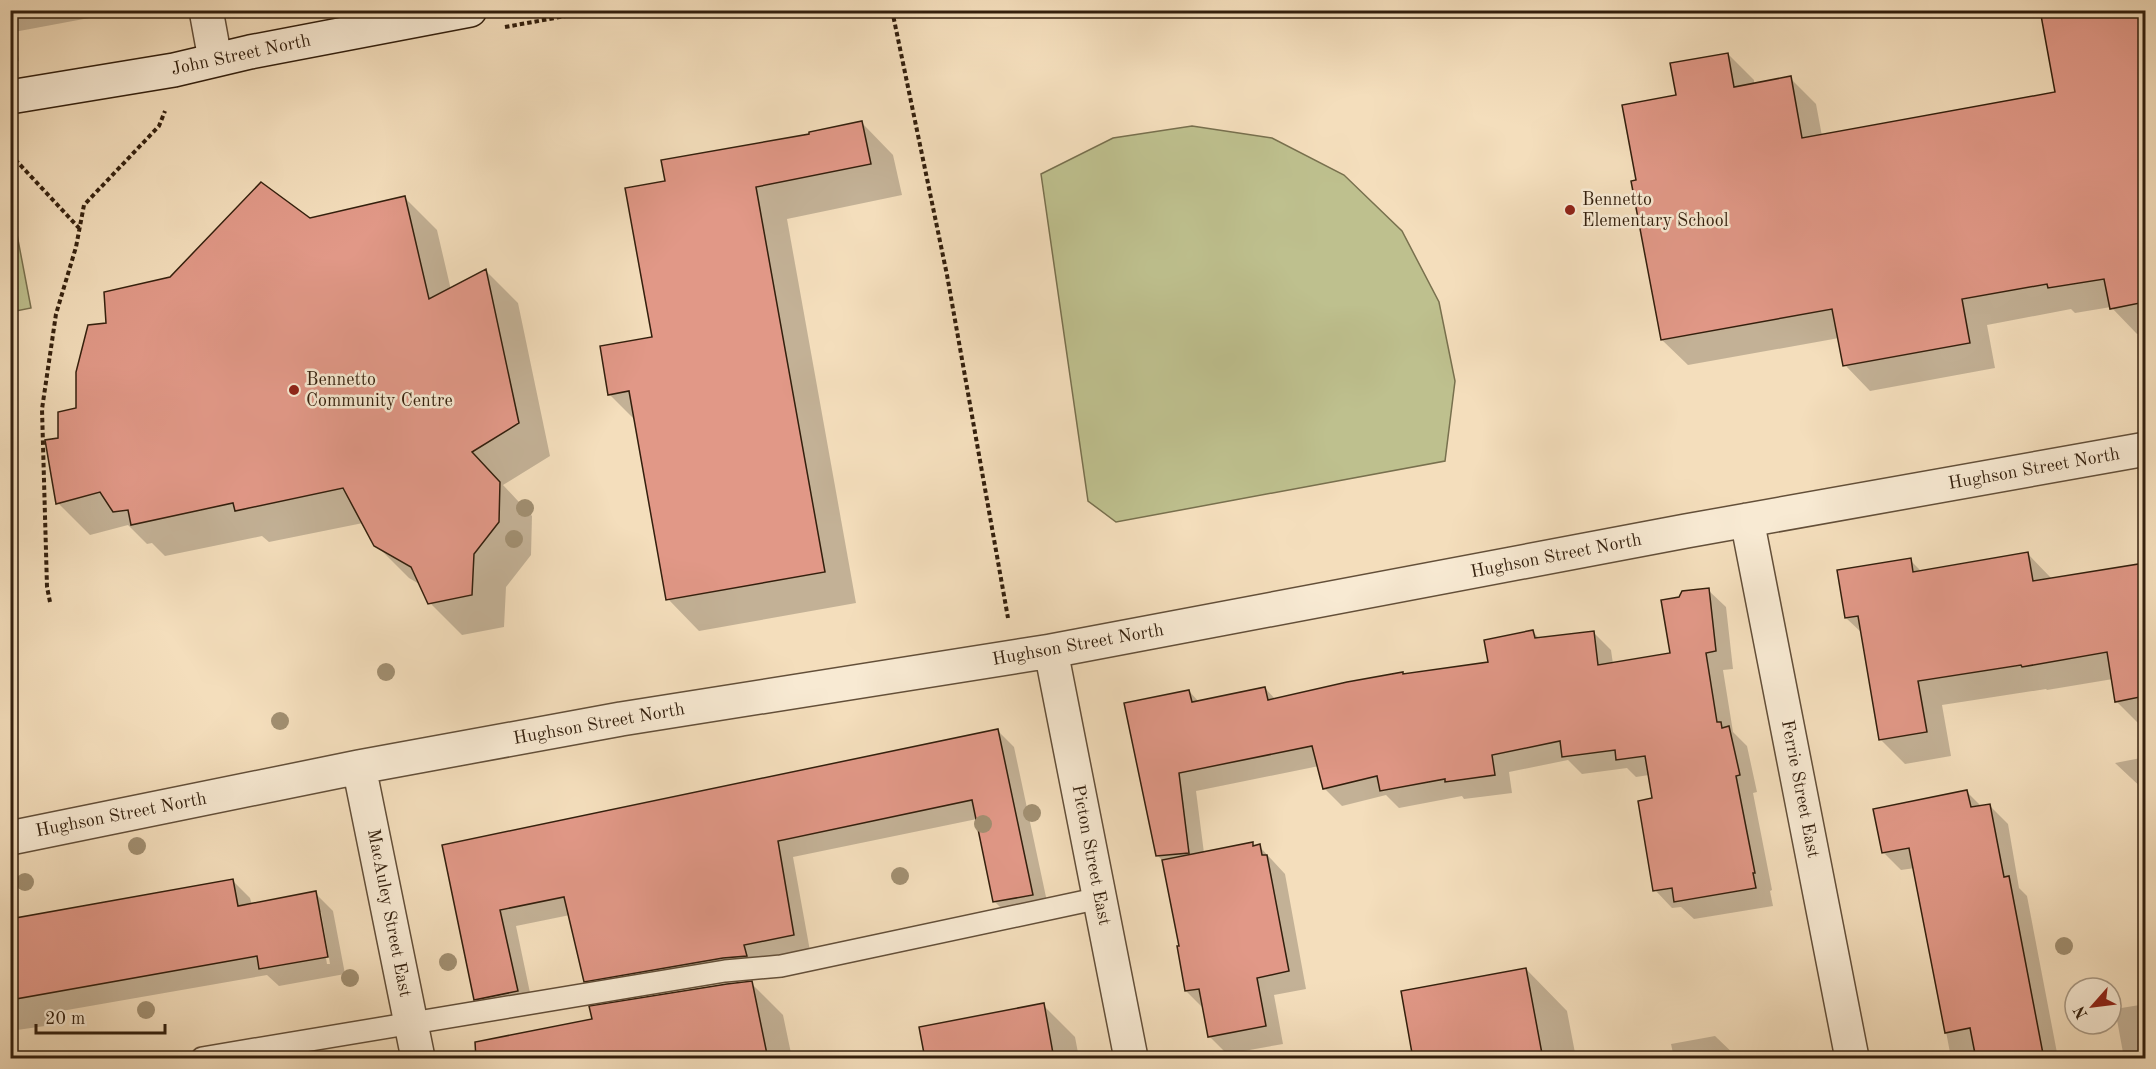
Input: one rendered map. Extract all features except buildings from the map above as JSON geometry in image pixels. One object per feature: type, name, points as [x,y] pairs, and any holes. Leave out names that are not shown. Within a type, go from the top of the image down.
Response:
[{"type":"street","points":[[206,10],[215,59]]},
{"type":"street","name":"John Street North","points":[[10,97],[174,70],[215,59],[470,10]]},
{"type":"street","name":"Hughson Street North","points":[[10,838],[359,767],[621,719],[1051,651],[1747,520],[2145,449]]},
{"type":"street","name":"Ferrie Street East","points":[[1747,520],[1852,1059]]},
{"type":"street","name":"Picton Street East","points":[[1051,651],[1131,1059]]},
{"type":"street","name":"MacAuley Street East","points":[[359,767],[418,1059]]},
{"type":"lane","points":[[202,1059],[725,970],[781,966],[1100,898]]},
{"type":"path","points":[[892,10],[947,275],[1009,625]]},
{"type":"path","points":[[50,602],[47,586],[42,410],[56,314],[76,247],[84,205],[159,126],[175,87],[174,70]]},
{"type":"path","points":[[10,154],[79,228]]},
{"type":"green space","points":[[1192,126],[1272,138],[1344,175],[1402,231],[1439,302],[1455,381],[1445,461],[1116,522],[1088,501],[1041,174],[1113,138]]},
{"type":"green space","points":[[11,203],[31,308],[10,312]]},
{"type":"place","name":"Bennetto Elementary School","points":[[1570,210]]},
{"type":"place","name":"Bennetto Community Centre","points":[[294,390]]}]
